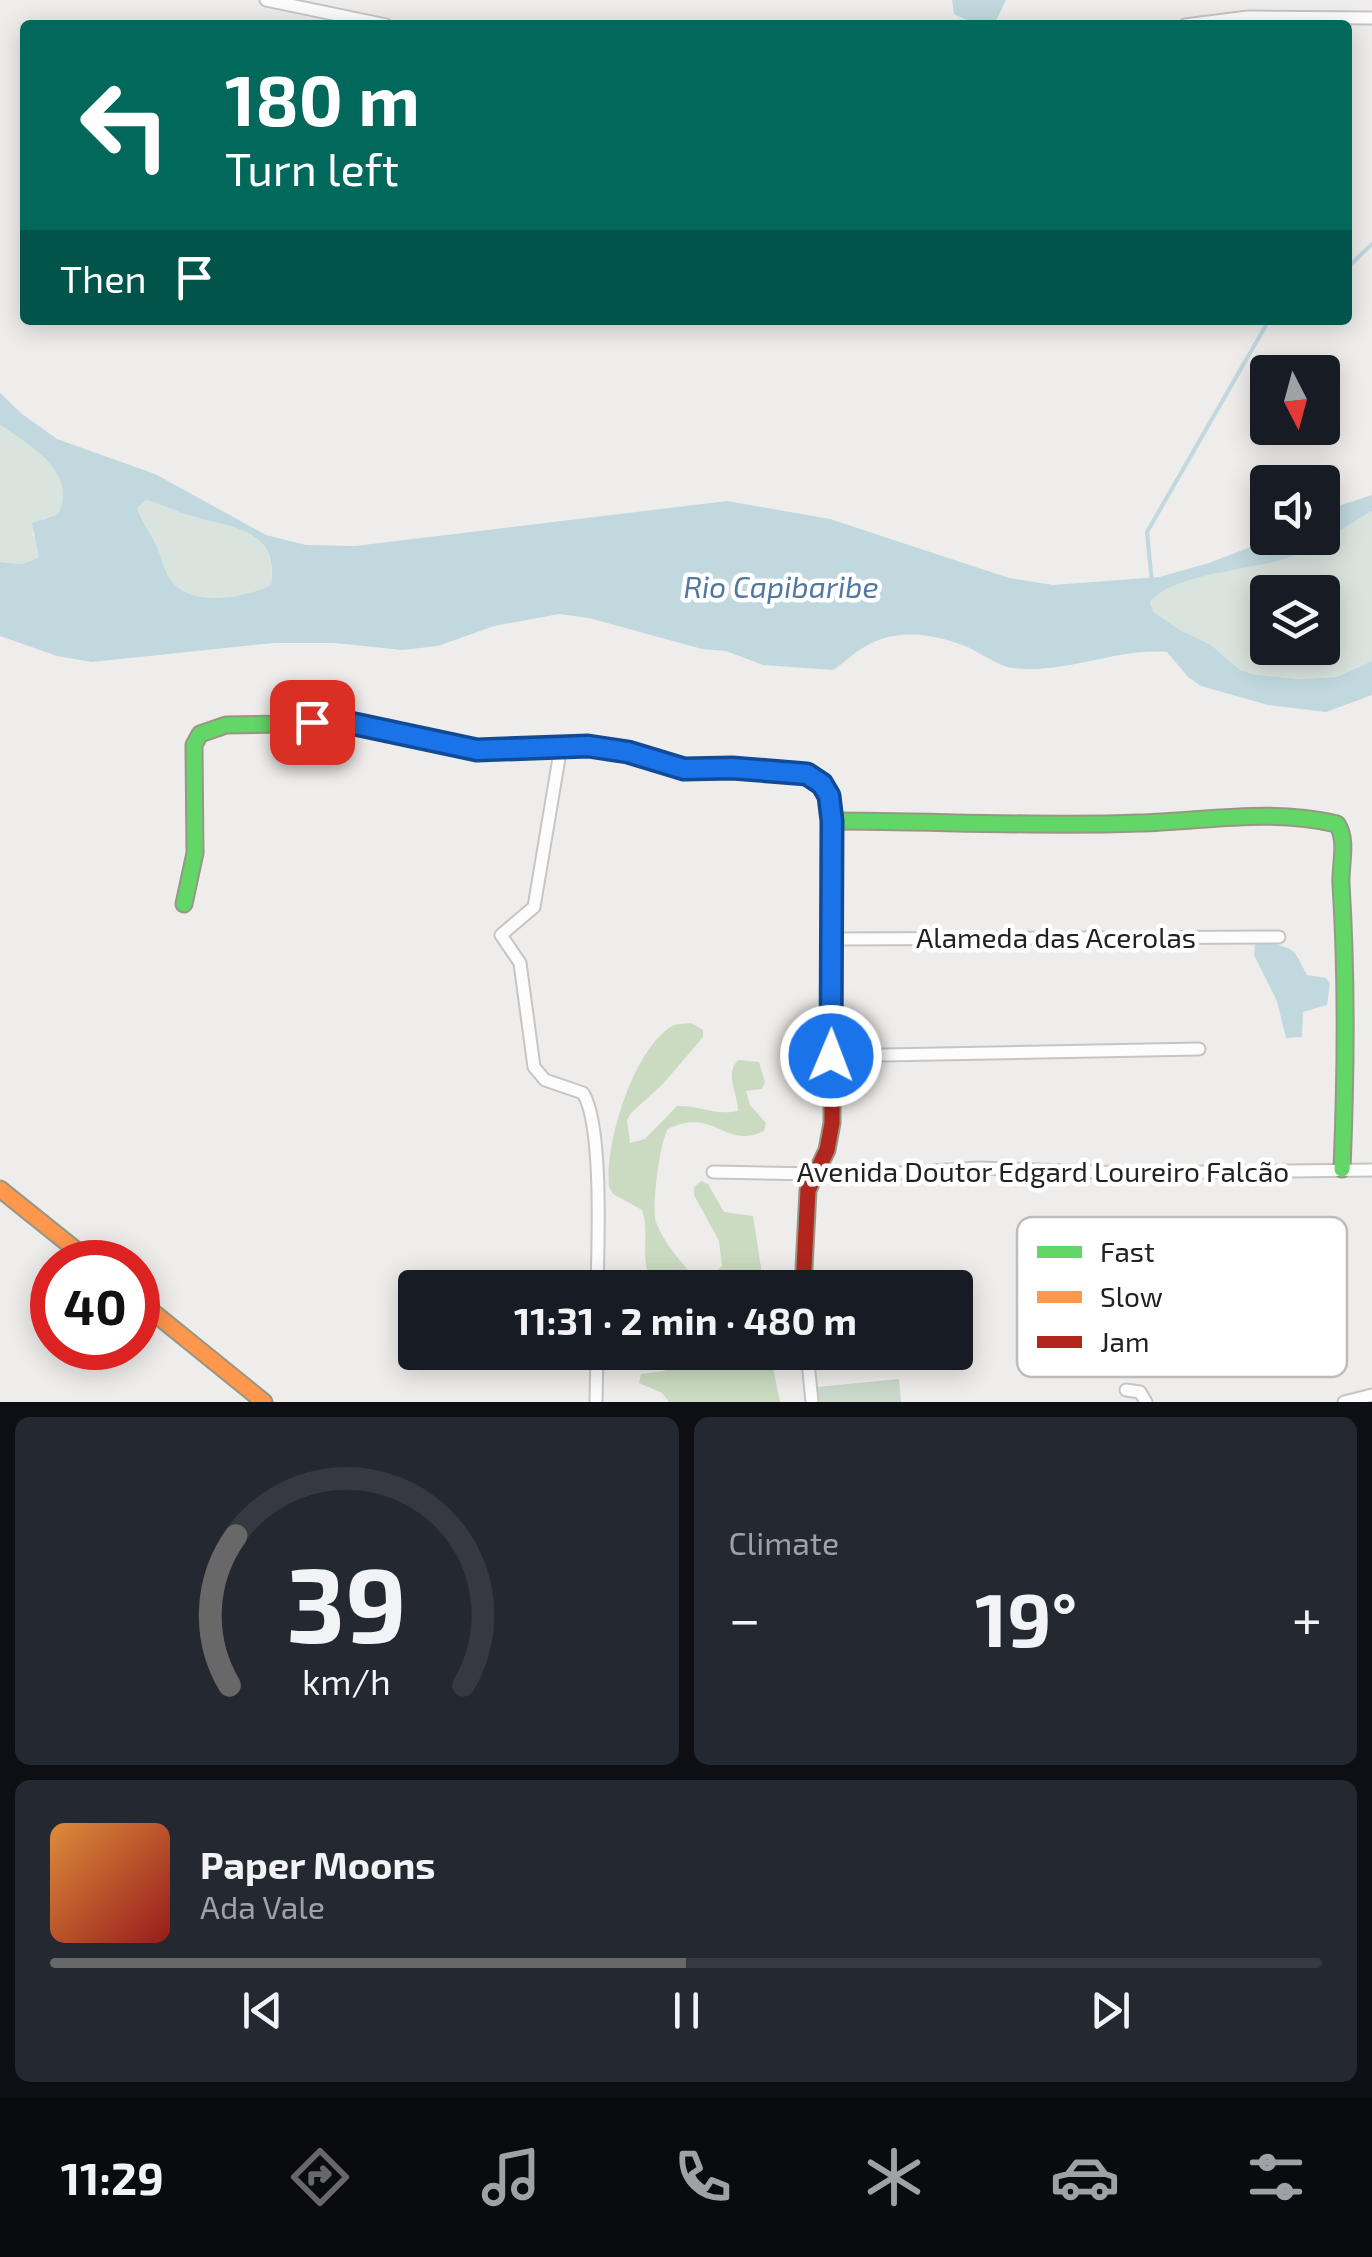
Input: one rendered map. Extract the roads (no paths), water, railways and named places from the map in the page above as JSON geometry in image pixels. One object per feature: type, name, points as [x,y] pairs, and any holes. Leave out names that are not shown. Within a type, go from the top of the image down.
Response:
[{"type":"street","points":[[266,0],[362,20]]},
{"type":"street","points":[[1224,20],[1372,18]]},
{"type":"street","points":[[184,904],[195,853],[194,744],[209,729],[246,724],[350,723],[477,750],[561,746],[617,750],[684,769],[807,774],[822,784],[829,796],[832,821],[833,1089],[828,1150],[808,1190],[804,1270]]},
{"type":"street","points":[[561,746],[534,907],[501,936],[520,963],[534,1067],[545,1080],[583,1093],[589,1104],[596,1173],[598,1270]]},
{"type":"street","points":[[832,821],[1069,824],[1264,816],[1316,818],[1337,824],[1343,832],[1347,1044],[1342,1170]]},
{"type":"street","name":"Alameda das Acerolas","points":[[833,939],[1279,937]]},
{"type":"street","points":[[831,1056],[1199,1049]]},
{"type":"street","name":"Avenida Doutor Edgard Loureiro Falcão","points":[[713,1172],[870,1175],[978,1168],[1126,1173],[1372,1170]]},
{"type":"street","points":[[0,1189],[64,1240]]},
{"type":"street","points":[[160,1318],[264,1402]]},
{"type":"street","points":[[596,1402],[597,1370]]},
{"type":"street","points":[[809,1370],[812,1402]]},
{"type":"street","points":[[1126,1390],[1140,1392],[1146,1402]]},
{"type":"street","points":[[1344,1402],[1372,1395]]},
{"type":"water","points":[[952,0],[1006,0],[996,20],[967,20],[954,14]]},
{"type":"water","name":"Rio Capibaribe","points":[[0,393],[57,439],[155,474],[266,535],[306,545],[355,546],[727,501],[830,519],[1009,578],[1053,585],[1159,577],[1250,547],[1250,555],[1294,555],[1175,585],[1150,602],[1153,612],[1211,645],[1240,670],[1256,675],[1337,677],[1372,661],[1372,695],[1326,712],[1268,705],[1201,686],[1167,652],[1128,654],[1051,668],[1012,668],[956,643],[913,634],[871,643],[833,670],[763,665],[726,651],[702,649],[589,618],[559,614],[494,626],[438,646],[402,650],[335,643],[273,643],[92,662],[57,656],[0,636],[0,562],[23,564],[39,557],[32,523],[58,514],[63,499],[57,473],[24,441],[0,425]],"holes":[[[146,500],[237,528],[261,542],[272,566],[271,585],[247,594],[218,598],[204,598],[179,588],[170,579],[137,508]]]},
{"type":"water","name":"Rio Capibaribe","points":[[1372,495],[1372,511],[1340,531],[1340,505]]},
{"type":"water","points":[[1267,942],[1290,949],[1307,975],[1326,978],[1330,983],[1327,1005],[1303,1012],[1302,1037],[1286,1038],[1277,1001],[1254,955],[1255,945]]},
{"type":"waterway","points":[[1352,263],[1372,244]]},
{"type":"waterway","points":[[1152,583],[1147,532],[1266,325]]}]
